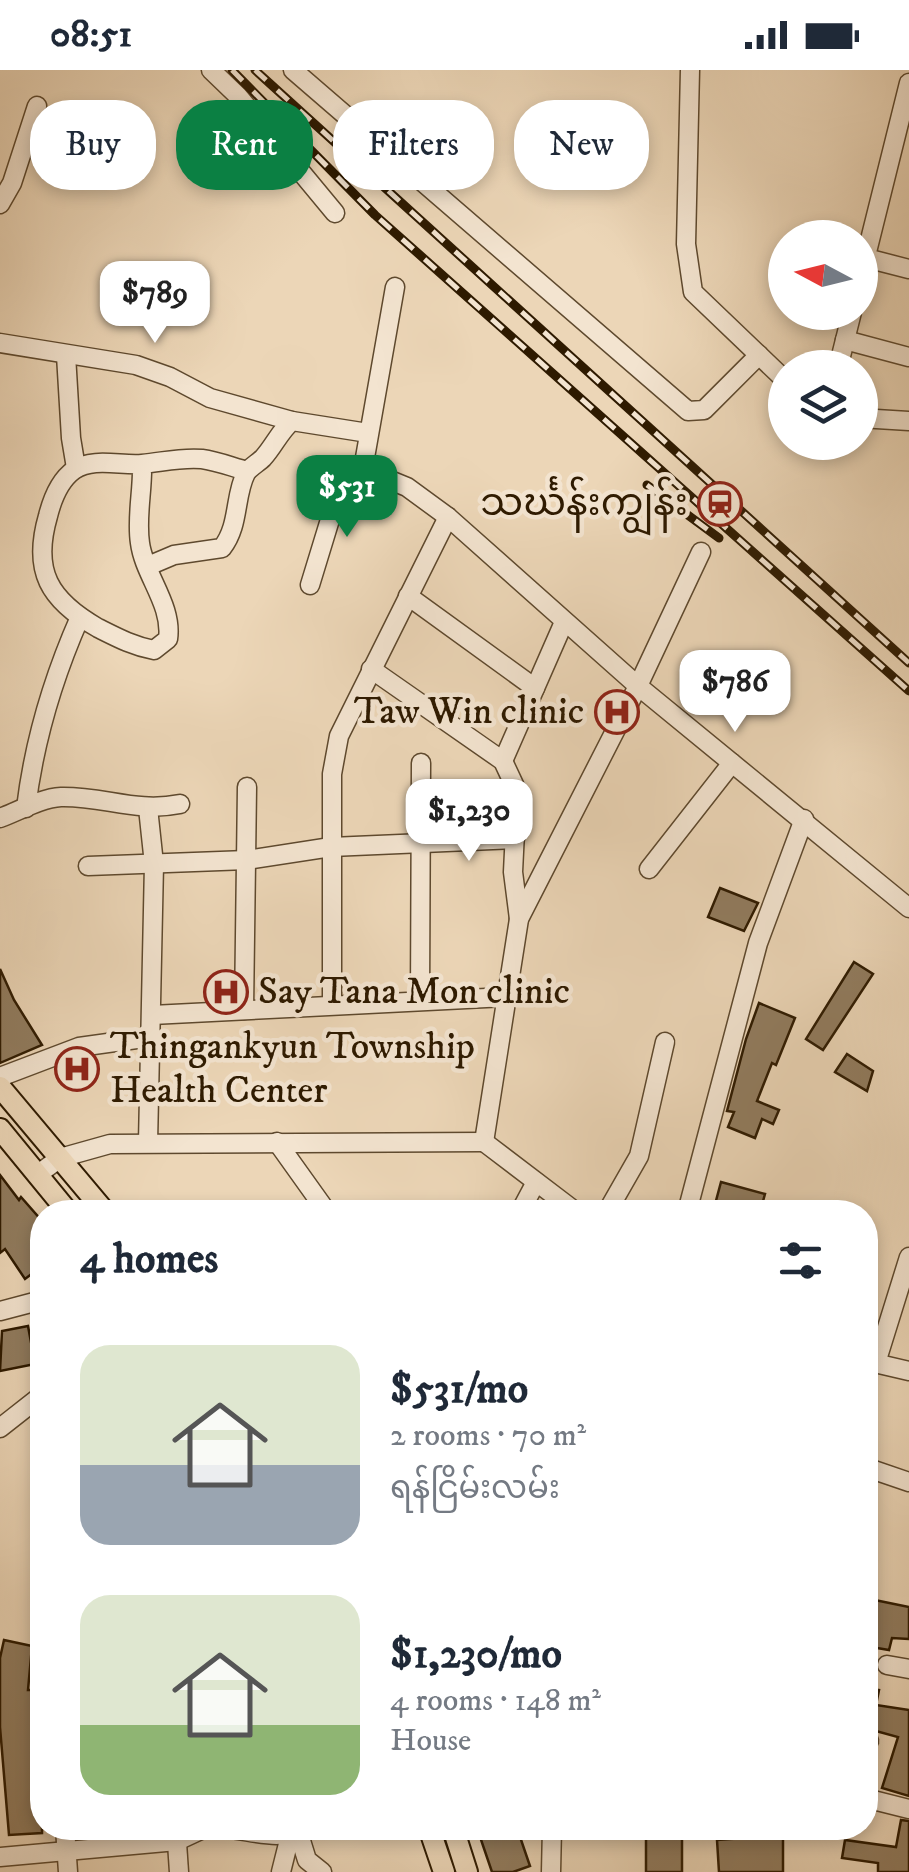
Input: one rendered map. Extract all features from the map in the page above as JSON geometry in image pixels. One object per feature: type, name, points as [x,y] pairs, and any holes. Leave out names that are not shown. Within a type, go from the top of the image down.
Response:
[{"type":"main road","points":[[0,1088],[94,1200]]},
{"type":"main road","points":[[0,1129],[58,1200]]},
{"type":"main road","points":[[433,1840],[444,1872]]},
{"type":"main road","points":[[457,1840],[467,1872]]},
{"type":"street","points":[[211,70],[238,96],[335,213]]},
{"type":"street","points":[[293,70],[688,412],[704,410],[760,355]]},
{"type":"street","points":[[690,70],[686,244],[694,292],[768,363]]},
{"type":"street","points":[[877,220],[904,127],[909,83]]},
{"type":"street","points":[[0,204],[12,183],[30,128]]},
{"type":"street","points":[[878,261],[909,270]]},
{"type":"street","points":[[363,469],[395,287]]},
{"type":"street","points":[[842,350],[848,330]]},
{"type":"street","points":[[845,340],[909,357]]},
{"type":"street","points":[[0,342],[136,365],[210,398],[292,421],[368,434]]},
{"type":"street","points":[[66,354],[76,468]]},
{"type":"street","points":[[878,419],[909,421]]},
{"type":"street","points":[[148,566],[174,556],[222,548],[229,540],[239,510],[246,471],[266,455],[282,429],[292,421]]},
{"type":"street","points":[[142,464],[139,539],[143,562],[170,624],[168,639],[154,650],[132,646],[80,618],[51,589],[41,564],[41,539],[62,483],[76,468],[97,463],[142,464],[178,457],[208,460],[246,471]]},
{"type":"street","points":[[310,585],[342,477],[351,470],[363,469],[406,487],[448,517],[638,686],[909,908]]},
{"type":"street","points":[[332,1005],[332,774],[339,736],[448,517]]},
{"type":"street","points":[[519,919],[638,686],[701,552]]},
{"type":"street","points":[[408,596],[535,688]]},
{"type":"street","points":[[26,808],[46,712],[80,618]]},
{"type":"street","points":[[503,761],[564,622]]},
{"type":"street","points":[[372,668],[503,761],[517,791],[513,872],[519,919],[484,1142]]},
{"type":"street","points":[[420,1000],[421,763]]},
{"type":"street","points":[[649,868],[732,763]]},
{"type":"street","points":[[244,1010],[247,787]]},
{"type":"street","points":[[0,818],[56,797],[96,798],[113,805],[148,808],[180,804]]},
{"type":"street","points":[[148,808],[154,864],[148,1143]]},
{"type":"street","points":[[690,1200],[758,944],[804,820]]},
{"type":"street","points":[[88,866],[247,860],[331,847],[515,839]]},
{"type":"street","points":[[152,1015],[506,997]]},
{"type":"street","points":[[0,1076],[80,1047],[150,1037]]},
{"type":"street","points":[[614,1200],[639,1156],[666,1042]]},
{"type":"street","points":[[278,1142],[319,1200]]},
{"type":"street","points":[[37,1175],[60,1158],[110,1144],[484,1142],[560,1200]]},
{"type":"street","points":[[526,1200],[536,1182]]},
{"type":"street","points":[[878,1340],[909,1257]]},
{"type":"street","points":[[0,1311],[30,1303]]},
{"type":"street","points":[[878,1364],[909,1372]]},
{"type":"street","points":[[0,1428],[30,1404]]},
{"type":"street","points":[[878,1471],[909,1482]]},
{"type":"street","points":[[887,1665],[909,1670]]},
{"type":"street","points":[[878,1801],[909,1808]]},
{"type":"street","points":[[66,1840],[68,1872]]},
{"type":"street","points":[[0,1857],[67,1852],[140,1840]]},
{"type":"street","points":[[177,1840],[180,1872]]},
{"type":"street","points":[[281,1872],[294,1840]]},
{"type":"street","points":[[300,1840],[308,1860],[322,1872]]},
{"type":"street","points":[[551,1872],[552,1840]]},
{"type":"building","points":[[720,888],[758,903],[744,931],[708,917]]},
{"type":"building","points":[[854,962],[873,974],[823,1050],[806,1039]]},
{"type":"building","points":[[0,969],[42,1045],[0,1063]]},
{"type":"building","points":[[759,1003],[795,1018],[757,1101],[779,1110],[773,1124],[762,1119],[755,1138],[728,1127],[734,1112],[727,1111]]},
{"type":"building","points":[[847,1054],[873,1071],[867,1091],[835,1072]]},
{"type":"building","points":[[0,1175],[19,1200],[21,1197],[30,1207],[30,1275],[25,1279],[5,1249],[0,1253]]},
{"type":"building","points":[[721,1182],[765,1194],[763,1200],[716,1200]]},
{"type":"building","points":[[28,1326],[30,1365],[0,1371],[2,1331]]},
{"type":"building","points":[[878,1601],[909,1607],[909,1639],[892,1638],[889,1650],[878,1648]]},
{"type":"building","points":[[4,1640],[30,1646],[30,1834],[9,1835],[0,1727],[0,1658]]},
{"type":"building","points":[[878,1705],[909,1710],[909,1796],[882,1788],[898,1737],[878,1732]]},
{"type":"building","points":[[901,1820],[909,1821],[909,1872],[878,1872],[878,1863],[842,1858],[845,1840],[896,1847]]},
{"type":"building","points":[[481,1840],[521,1840],[530,1866],[513,1872],[492,1872]]},
{"type":"building","points":[[646,1840],[682,1840],[682,1872],[646,1872]]},
{"type":"building","points":[[717,1840],[783,1840],[783,1872],[719,1872]]},
{"type":"railway","points":[[232,70],[375,215],[909,691]]},
{"type":"railway","points":[[255,70],[909,663]]},
{"type":"railway","points":[[647,485],[719,538]]},
{"type":"place","name":"သင်္ဃန်းကျွန်း","points":[[720,504]]},
{"type":"place","name":"Taw Win clinic","points":[[617,712]]},
{"type":"place","name":"Say Tana Mon clinic","points":[[226,992]]},
{"type":"place","name":"Thingankyun Township Health Center","points":[[77,1069]]}]
